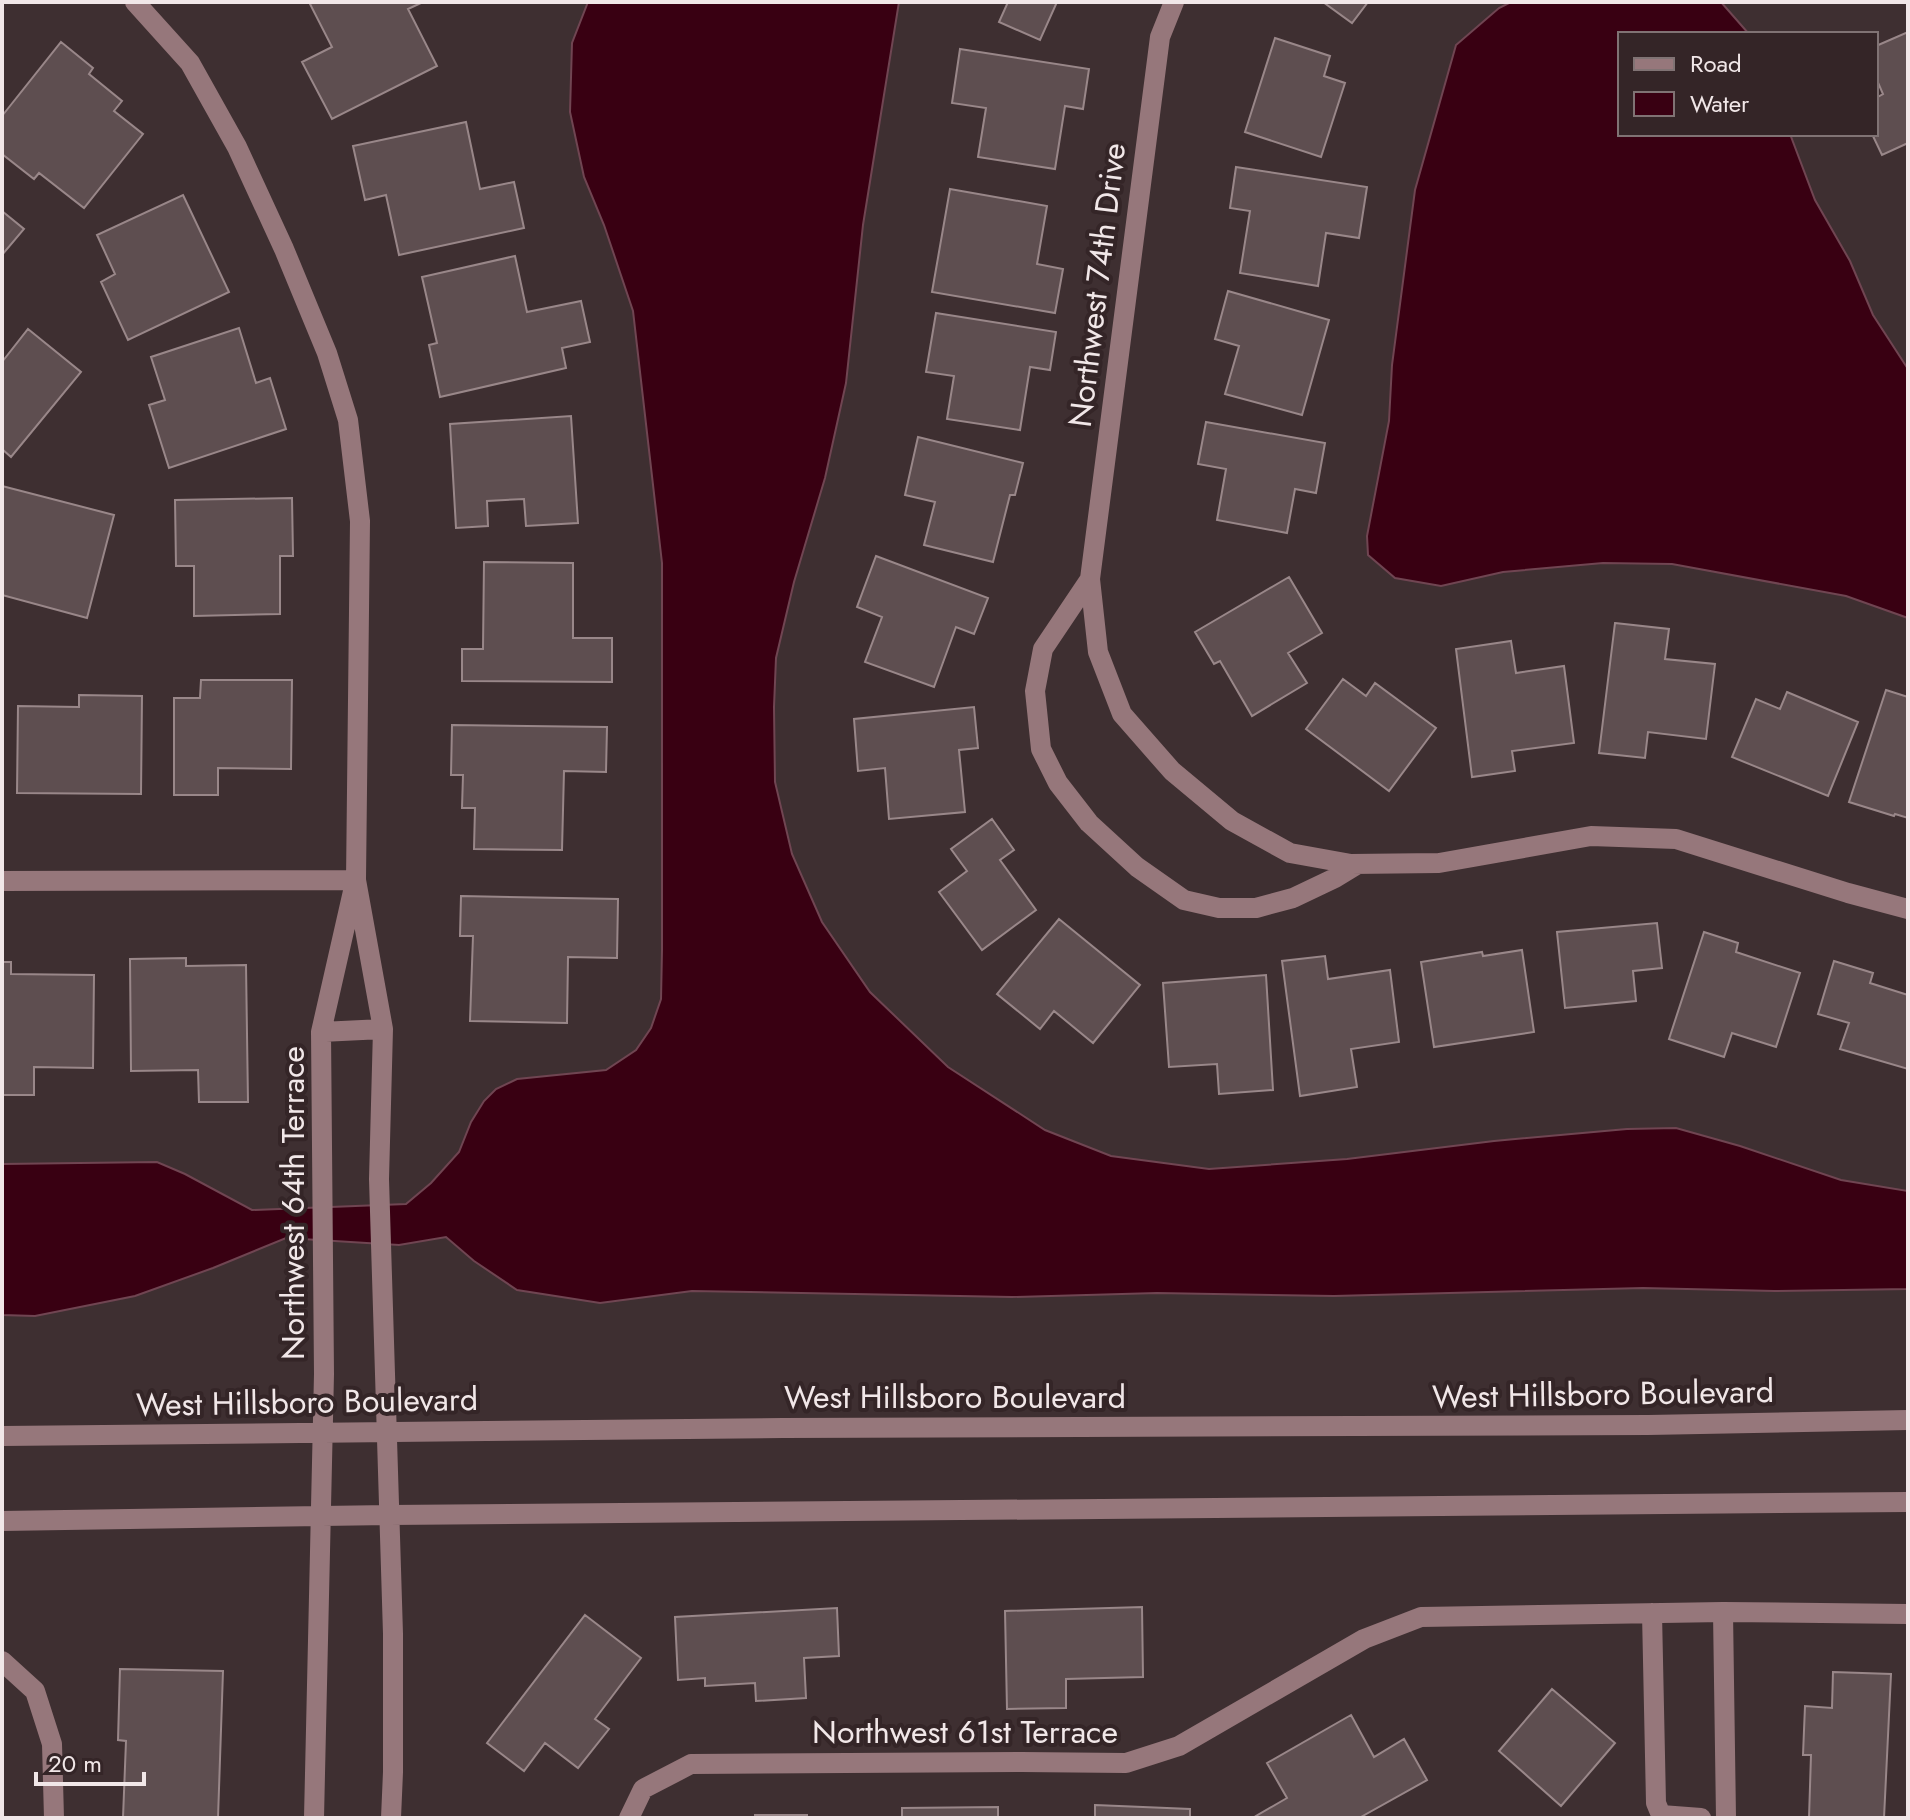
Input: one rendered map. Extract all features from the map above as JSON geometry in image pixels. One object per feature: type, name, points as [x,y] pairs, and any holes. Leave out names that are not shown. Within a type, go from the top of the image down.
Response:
[{"type":"street","name":"Northwest 64th Terrace","points":[[135,2],[190,63],[237,147],[327,353],[348,420],[360,521],[356,880],[383,1029],[379,1179],[393,1634],[391,1818]]},
{"type":"street","name":"Northwest 74th Drive","points":[[1174,2],[1160,37],[1090,579],[1098,652],[1122,714],[1172,771],[1232,821],[1290,853],[1358,864],[1439,863],[1591,836],[1676,839],[1908,909]]},
{"type":"street","name":"Northwest 74th Drive","points":[[1090,579],[1043,649],[1035,691],[1041,749],[1058,783],[1089,823],[1137,867],[1184,900],[1219,908],[1256,908],[1293,898],[1358,864]]},
{"type":"street","name":"Northwest 64th Terrace","points":[[314,1818],[323,1432],[321,1032],[356,880]]},
{"type":"street","points":[[2,881],[356,880]]},
{"type":"street","points":[[321,1032],[383,1029]]},
{"type":"street","name":"West Hillsboro Boulevard","points":[[2,1436],[386,1431],[1632,1425],[1908,1420]]},
{"type":"street","points":[[2,1521],[321,1515],[1908,1502]]},
{"type":"street","points":[[1723,1612],[1726,1818]]},
{"type":"street","name":"Northwest 61st Terrace","points":[[629,1818],[643,1789],[691,1764],[1126,1763],[1179,1746],[1364,1639],[1421,1617],[1723,1612],[1908,1614]]},
{"type":"street","points":[[1652,1613],[1656,1803],[1661,1815],[1701,1818]]},
{"type":"street","points":[[2,1661],[35,1691],[52,1744],[54,1818]]},
{"type":"water","points":[[588,2],[899,2],[863,225],[846,383],[825,478],[794,582],[776,658],[774,707],[775,782],[792,854],[822,922],[870,992],[948,1067],[1045,1130],[1111,1156],[1209,1169],[1347,1159],[1627,1129],[1676,1128],[1841,1180],[1908,1191],[1908,1289],[1774,1291],[1643,1288],[1334,1296],[1157,1293],[1012,1297],[692,1291],[600,1303],[517,1290],[474,1261],[446,1237],[399,1245],[286,1238],[135,1296],[35,1316],[2,1315],[2,1164],[157,1162],[252,1210],[406,1204],[431,1183],[459,1152],[471,1122],[496,1089],[517,1079],[606,1070],[636,1050],[651,1028],[661,999],[662,563],[633,311],[584,177],[570,112],[572,43]]},
{"type":"water","points":[[1511,2],[1721,2],[1747,32],[1618,32],[1618,136],[1791,136],[1815,200],[1850,261],[1873,315],[1908,369],[1908,618],[1846,596],[1672,564],[1603,563],[1503,572],[1441,586],[1395,578],[1368,555],[1367,536],[1389,421],[1392,365],[1415,190],[1456,45],[1499,8]]},
{"type":"building","points":[[423,2],[408,9],[437,66],[332,119],[302,62],[332,47],[310,4]]},
{"type":"building","points":[[1008,2],[1057,2],[1040,40],[999,22]]},
{"type":"building","points":[[1323,2],[1368,2],[1352,23]]},
{"type":"building","points":[[1908,32],[1908,143],[1882,155],[1873,136],[1878,136],[1878,97],[1883,94],[1878,83],[1878,45]]},
{"type":"building","points":[[1275,38],[1330,56],[1324,76],[1345,83],[1321,157],[1245,132]]},
{"type":"building","points":[[61,42],[93,68],[89,74],[122,101],[114,111],[143,134],[84,208],[39,173],[34,179],[2,154],[2,116]]},
{"type":"building","points":[[960,49],[1089,69],[1083,109],[1065,106],[1055,169],[978,157],[986,108],[952,103]]},
{"type":"building","points":[[466,122],[480,189],[514,182],[524,228],[399,255],[386,195],[365,200],[353,146]]},
{"type":"building","points":[[1236,167],[1367,187],[1359,238],[1326,233],[1318,286],[1240,273],[1250,211],[1230,208]]},
{"type":"building","points":[[950,189],[1047,206],[1037,264],[1063,269],[1055,313],[932,292]]},
{"type":"building","points":[[183,195],[229,292],[128,340],[101,282],[115,274],[97,235]]},
{"type":"building","points":[[2,211],[24,229],[2,255]]},
{"type":"building","points":[[515,256],[527,312],[581,301],[590,342],[562,348],[566,368],[440,397],[429,345],[437,343],[422,277]]},
{"type":"building","points":[[1228,291],[1329,320],[1302,415],[1225,394],[1239,346],[1215,339]]},
{"type":"building","points":[[936,313],[1056,332],[1050,370],[1030,367],[1020,430],[947,419],[954,376],[926,372]]},
{"type":"building","points":[[239,328],[256,383],[270,378],[286,429],[169,468],[149,405],[165,400],[151,357]]},
{"type":"building","points":[[28,329],[81,372],[11,457],[2,449],[2,362]]},
{"type":"building","points":[[571,416],[578,523],[526,526],[524,499],[487,501],[488,526],[456,528],[450,424]]},
{"type":"building","points":[[1206,422],[1325,443],[1316,493],[1295,489],[1287,533],[1217,520],[1226,469],[1198,464]]},
{"type":"building","points":[[918,437],[1023,463],[1015,495],[1010,495],[993,562],[924,545],[935,502],[905,495]]},
{"type":"building","points":[[2,486],[114,515],[87,618],[2,595]]},
{"type":"building","points":[[292,498],[293,556],[280,556],[280,614],[194,616],[194,566],[176,566],[175,500]]},
{"type":"building","points":[[876,556],[988,598],[974,634],[956,627],[934,687],[865,662],[882,617],[857,607]]},
{"type":"building","points":[[484,562],[573,563],[573,638],[612,638],[612,682],[462,681],[462,649],[483,649]]},
{"type":"building","points":[[1289,577],[1322,633],[1288,653],[1307,683],[1252,716],[1220,661],[1214,664],[1195,632]]},
{"type":"building","points":[[1615,623],[1669,629],[1665,659],[1715,664],[1706,739],[1648,732],[1645,758],[1599,753]]},
{"type":"building","points":[[1511,641],[1516,673],[1564,666],[1574,743],[1512,751],[1515,771],[1472,777],[1456,649]]},
{"type":"building","points":[[1343,679],[1366,696],[1375,683],[1436,728],[1389,791],[1306,729]]},
{"type":"building","points":[[201,680],[292,680],[291,769],[218,768],[218,795],[174,795],[174,698],[200,698]]},
{"type":"building","points":[[1886,690],[1908,697],[1908,818],[1849,802]]},
{"type":"building","points":[[1787,692],[1858,722],[1828,796],[1732,757],[1756,699],[1780,709]]},
{"type":"building","points":[[79,695],[142,696],[141,794],[17,793],[18,706],[79,707]]},
{"type":"building","points":[[974,707],[978,748],[959,750],[965,812],[889,819],[885,768],[858,771],[854,719]]},
{"type":"building","points":[[452,725],[607,727],[606,772],[564,771],[562,850],[474,849],[475,808],[462,808],[463,775],[451,775]]},
{"type":"building","points":[[992,819],[1014,850],[1000,860],[1036,910],[982,950],[939,892],[967,871],[951,849]]},
{"type":"building","points":[[461,896],[618,899],[617,958],[568,957],[567,1023],[470,1021],[473,936],[460,936]]},
{"type":"building","points":[[1059,919],[1140,985],[1093,1043],[1054,1011],[1040,1029],[997,994]]},
{"type":"building","points":[[1657,923],[1662,968],[1633,971],[1636,1001],[1565,1008],[1557,932]]},
{"type":"building","points":[[1704,932],[1738,943],[1736,952],[1800,973],[1776,1047],[1732,1033],[1724,1057],[1669,1039]]},
{"type":"building","points":[[1522,950],[1534,1032],[1434,1047],[1421,962],[1482,952],[1483,956]]},
{"type":"building","points":[[1325,956],[1328,979],[1390,970],[1399,1042],[1351,1049],[1357,1087],[1300,1096],[1282,961]]},
{"type":"building","points":[[186,958],[186,966],[246,965],[248,1102],[199,1102],[198,1070],[131,1071],[130,959]]},
{"type":"building","points":[[1834,961],[1873,973],[1870,983],[1908,995],[1908,1069],[1840,1049],[1849,1023],[1818,1014]]},
{"type":"building","points":[[2,962],[11,962],[11,974],[94,975],[93,1068],[34,1067],[34,1095],[2,1095]]},
{"type":"building","points":[[1266,975],[1273,1090],[1219,1094],[1217,1064],[1169,1067],[1163,983]]},
{"type":"building","points":[[1142,1607],[1143,1677],[1066,1679],[1066,1708],[1007,1709],[1005,1611]]},
{"type":"building","points":[[837,1608],[839,1656],[804,1658],[806,1698],[756,1701],[755,1683],[705,1686],[705,1678],[678,1680],[675,1617]]},
{"type":"building","points":[[585,1615],[641,1658],[595,1719],[609,1729],[578,1768],[545,1743],[524,1771],[487,1743]]},
{"type":"building","points":[[120,1669],[223,1671],[218,1818],[123,1818],[126,1741],[118,1740]]},
{"type":"building","points":[[1833,1672],[1891,1674],[1884,1818],[1809,1818],[1811,1755],[1803,1755],[1805,1706],[1832,1708]]},
{"type":"building","points":[[1552,1689],[1615,1743],[1561,1806],[1499,1751]]},
{"type":"building","points":[[1351,1715],[1374,1757],[1404,1739],[1427,1780],[1359,1818],[1258,1818],[1256,1816],[1287,1798],[1267,1763]]},
{"type":"building","points":[[1095,1805],[1190,1809],[1190,1818],[1095,1818]]},
{"type":"building","points":[[998,1807],[998,1818],[902,1818],[902,1808]]},
{"type":"building","points":[[755,1815],[807,1815],[807,1818],[755,1818]]}]
